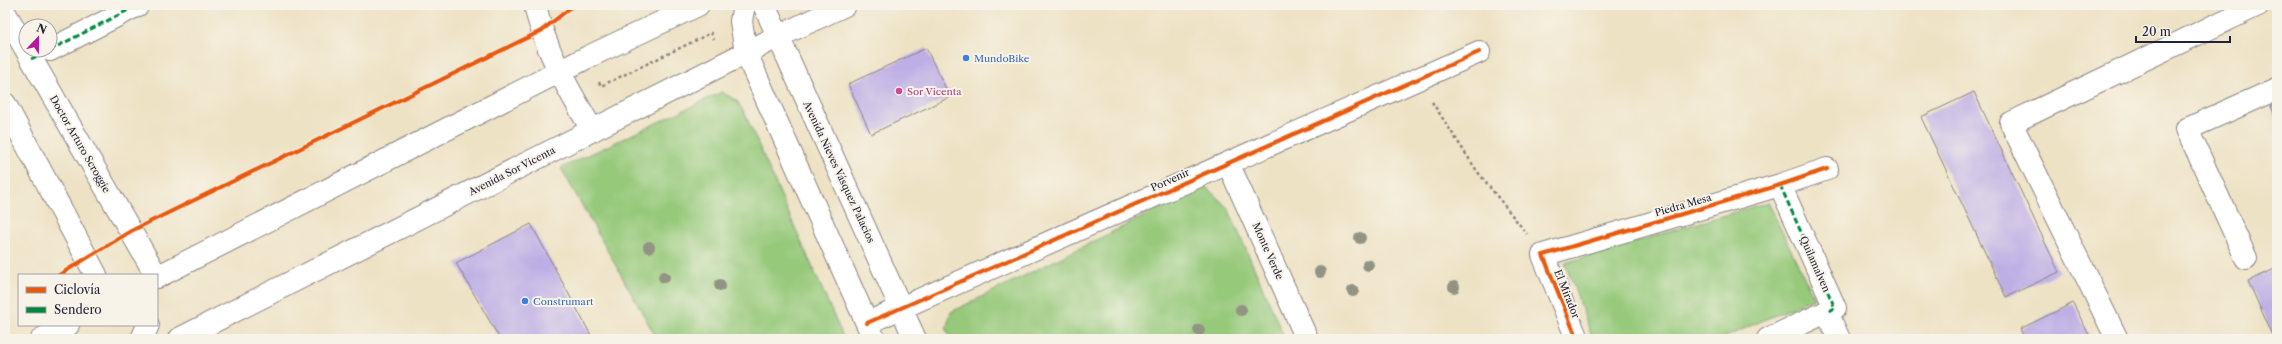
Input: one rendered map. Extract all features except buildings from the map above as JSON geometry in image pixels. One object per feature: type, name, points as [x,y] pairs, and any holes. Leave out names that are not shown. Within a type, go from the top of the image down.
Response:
[{"type":"street","points":[[58,46],[138,5]]},
{"type":"street","points":[[535,5],[541,31],[559,71],[592,130]]},
{"type":"street","points":[[158,275],[559,71],[698,5]]},
{"type":"street","points":[[744,5],[737,57],[870,331]]},
{"type":"street","name":"Avenida Nieves Vásquez Palacios","points":[[764,5],[777,37],[915,339]]},
{"type":"street","name":"Avenida Sor Vicenta","points":[[179,339],[737,57],[845,5]]},
{"type":"street","points":[[2117,339],[2011,123],[2258,5]]},
{"type":"street","name":"Doctor Arturo Scroggie","points":[[5,13],[18,26]]},
{"type":"street","name":"Porvenir","points":[[870,331],[901,308],[1479,52]]},
{"type":"street","name":"Doctor Arturo Scroggie","points":[[47,58],[155,274]]},
{"type":"street","points":[[2246,258],[2188,128],[2277,89]]},
{"type":"street","points":[[5,104],[95,274]]},
{"type":"street","name":"Monte Verde","points":[[1228,163],[1307,339]]},
{"type":"street","name":"Piedra Mesa","points":[[1543,255],[1780,185],[1827,169]]},
{"type":"street","name":"Quilamalven","points":[[1780,185],[1835,308],[1827,312]]},
{"type":"street","name":"El Mirador","points":[[1543,255],[1577,339]]},
{"type":"street","points":[[1768,339],[1827,312],[1840,339]]},
{"type":"street","points":[[42,339],[66,326]]},
{"type":"street","points":[[142,339],[148,326]]},
{"type":"path","points":[[588,57],[601,86],[711,33],[737,57]]},
{"type":"path","points":[[1417,79],[1478,172],[1543,255]]},
{"type":"green space","points":[[722,92],[737,101],[745,114],[844,339],[657,339],[561,168]]},
{"type":"green space","points":[[1205,186],[1228,208],[1285,339],[951,339],[946,329],[951,312]]},
{"type":"green space","points":[[1768,202],[1814,298],[1721,339],[1593,339],[1565,263]]},
{"type":"marked path","points":[[58,46],[138,5]]},
{"type":"marked path","points":[[1780,185],[1835,308],[1827,312]]},
{"type":"cycle path","points":[[61,274],[131,231],[541,31],[574,5]]},
{"type":"cycle path","points":[[867,323],[1479,52]]},
{"type":"cycle path","points":[[1577,339],[1543,255],[1780,185],[1827,169]]},
{"type":"place","name":"MundoBike","points":[[966,58]]},
{"type":"place","name":"Sor Vicenta","points":[[899,91]]},
{"type":"place","name":"Construmart","points":[[525,301]]}]
